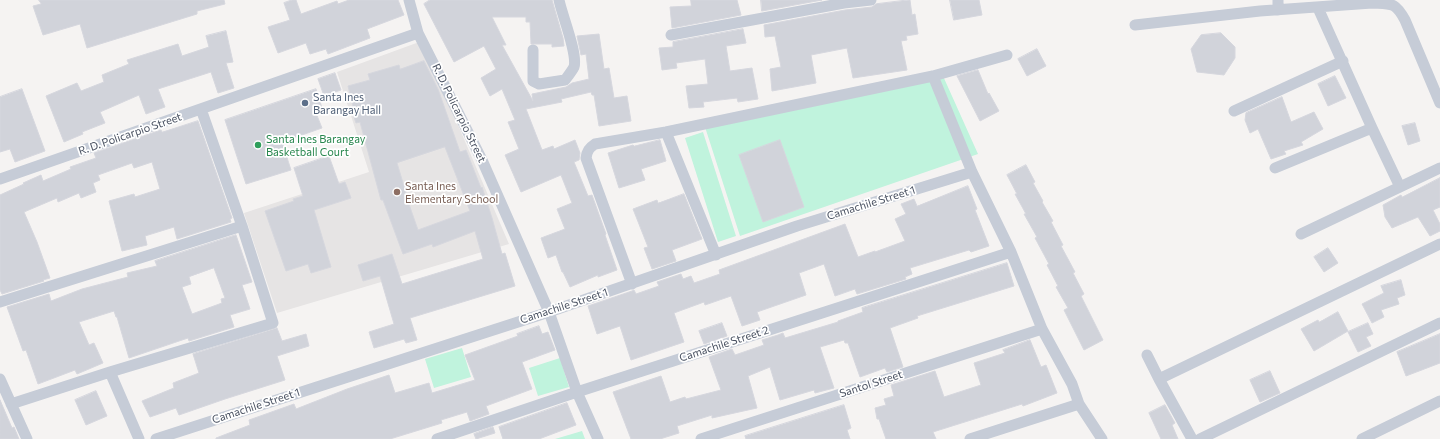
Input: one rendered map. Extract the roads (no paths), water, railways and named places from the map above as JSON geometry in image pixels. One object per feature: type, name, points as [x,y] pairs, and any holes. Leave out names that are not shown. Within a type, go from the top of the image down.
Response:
[{"type":"street","name":"R. D. Policarpio Street","points":[[409,0],[418,33],[482,160],[549,312],[577,392],[598,439]]},
{"type":"street","points":[[532,50],[533,81],[539,84],[565,80],[574,66],[574,52],[561,12],[559,0]]},
{"type":"street","points":[[671,35],[844,2],[871,0]]},
{"type":"street","points":[[1260,0],[1260,12]]},
{"type":"street","points":[[1135,25],[1260,12],[1278,5],[1318,8],[1372,3],[1390,4],[1398,9],[1404,20],[1440,103]]},
{"type":"street","points":[[1318,8],[1400,187]]},
{"type":"street","name":"R. D. Policarpio Street","points":[[0,179],[418,33]]},
{"type":"street","points":[[632,284],[586,158],[587,152],[595,144],[666,132],[933,76],[1007,55]]},
{"type":"street","points":[[1234,111],[1343,61]]},
{"type":"street","points":[[933,76],[972,172],[1012,252],[1042,329],[1072,384],[1079,404],[1102,439]]},
{"type":"street","points":[[11,404],[110,372],[273,323],[242,226],[201,109]]},
{"type":"street","points":[[1275,168],[1372,128]]},
{"type":"street","points":[[666,132],[716,255]]},
{"type":"street","points":[[1301,234],[1440,168]]},
{"type":"street","name":"Camachile Street 1","points":[[156,439],[549,312],[797,226],[972,172]]},
{"type":"street","points":[[0,302],[242,226]]},
{"type":"street","points":[[1159,379],[1440,244]]},
{"type":"street","name":"Camachile Street 2","points":[[437,439],[577,392],[1012,252]]},
{"type":"street","points":[[1200,439],[1440,323]]},
{"type":"street","name":"Santol Street","points":[[701,439],[1042,329]]},
{"type":"street","points":[[1147,355],[1192,439]]},
{"type":"street","points":[[110,372],[139,439]]},
{"type":"street","points":[[0,379],[2,392],[11,404],[27,439]]},
{"type":"street","points":[[1362,439],[1440,402]]},
{"type":"street","points":[[970,439],[1000,435],[1079,404]]},
{"type":"place","name":"Santa Ines Barangay Hall","points":[[305,103]]},
{"type":"place","name":"Santa Ines Barangay Basketball Court","points":[[258,145]]},
{"type":"place","name":"Santa Ines Elementary School","points":[[397,192]]}]
